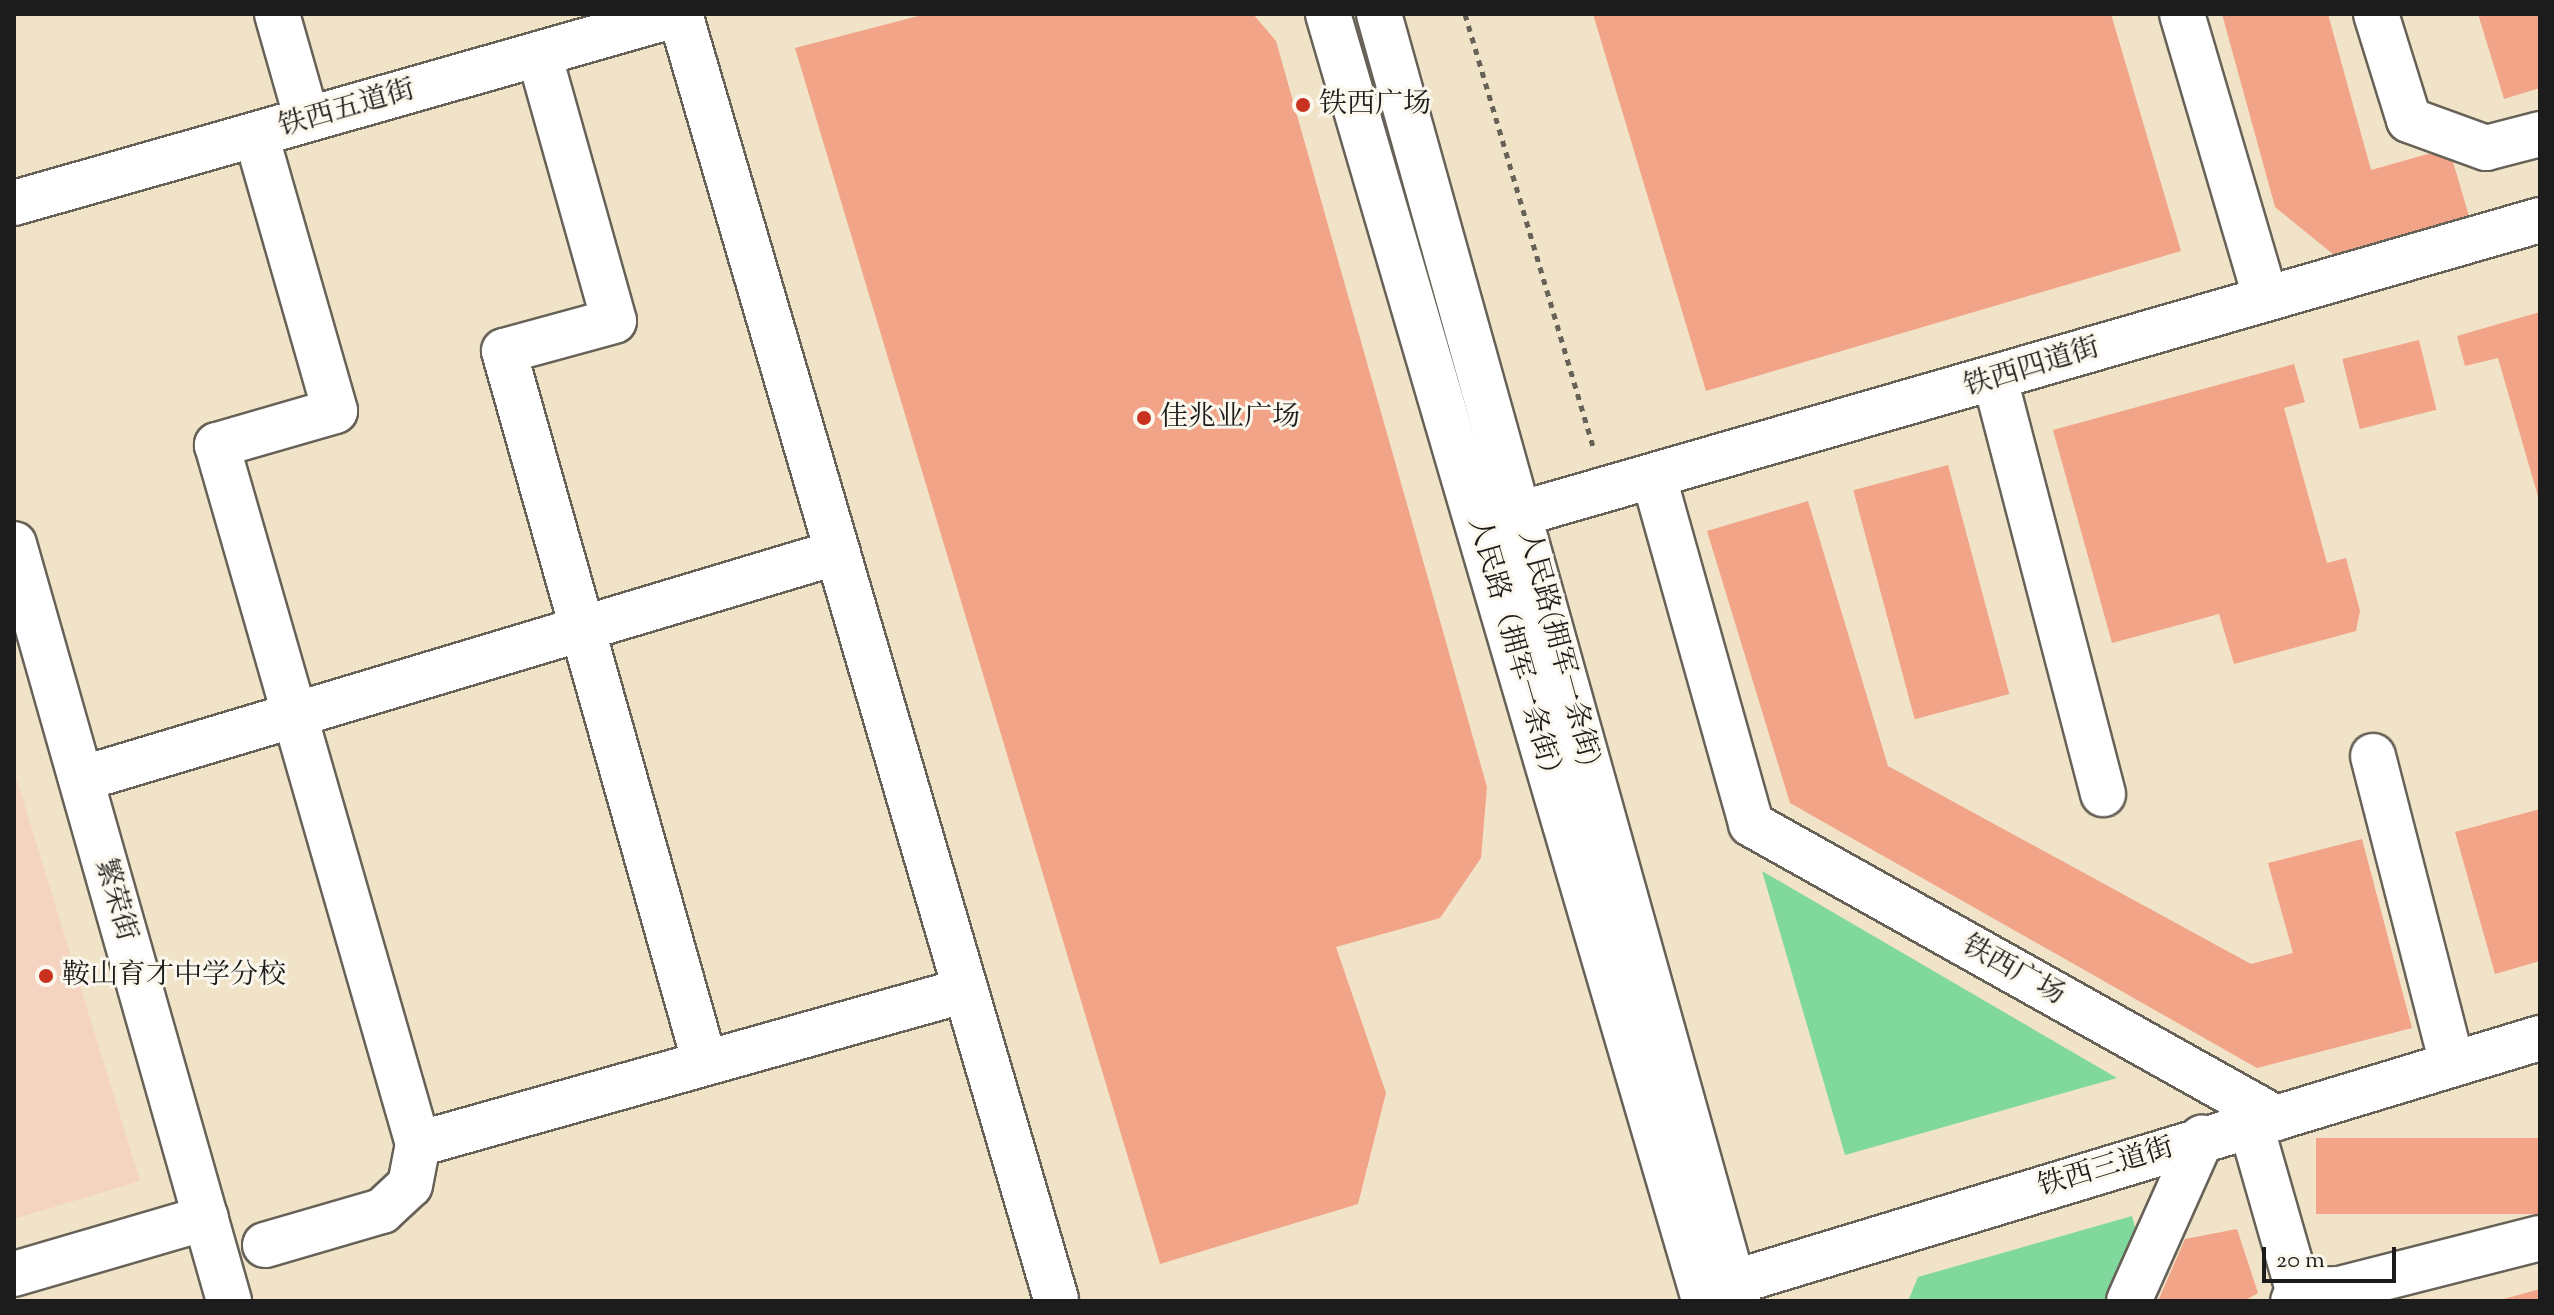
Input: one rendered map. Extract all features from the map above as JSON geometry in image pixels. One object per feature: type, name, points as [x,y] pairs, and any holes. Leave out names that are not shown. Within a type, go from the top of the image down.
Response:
[{"type":"main road","points":[[277,14],[307,119]]},
{"type":"main road","points":[[680,14],[1056,1299]]},
{"type":"main road","name":"铁西五道街","points":[[14,203],[539,54],[608,24],[680,14]]},
{"type":"main road","name":"人民路（拥军一条街）","points":[[1328,14],[1711,1294]]},
{"type":"main road","name":"人民路(拥军一条街)","points":[[1379,14],[1523,513],[1711,1294]]},
{"type":"main road","points":[[2182,14],[2265,296]]},
{"type":"main road","points":[[2376,14],[2409,120],[2486,148],[2540,134]]},
{"type":"main road","points":[[539,54],[614,321],[504,351],[705,1063]]},
{"type":"main road","points":[[256,135],[335,411],[217,445],[418,1144],[410,1185],[382,1211],[265,1245]]},
{"type":"main road","name":"铁西四道街","points":[[1523,513],[1995,379],[2265,296],[2540,220]]},
{"type":"main road","points":[[1995,379],[2103,794]]},
{"type":"main road","name":"铁西广场","points":[[1654,478],[1751,824],[2263,1122]]},
{"type":"main road","name":"繁荣街","points":[[14,544],[229,1301]]},
{"type":"main road","points":[[81,779],[584,633],[838,552]]},
{"type":"main road","points":[[2373,756],[2452,1064]]},
{"type":"main road","points":[[418,1144],[966,990]]},
{"type":"main road","name":"铁西三道街","points":[[1711,1294],[2202,1138],[2540,1038]]},
{"type":"main road","points":[[2263,1122],[2319,1295],[2540,1238]]},
{"type":"main road","points":[[2129,1301],[2202,1138]]},
{"type":"main road","points":[[14,1274],[206,1218]]},
{"type":"path","points":[[1465,14],[1607,491]]},
{"type":"shaded area","name":"鞍山育才中学分校","points":[[14,771],[140,1181],[14,1219]]},
{"type":"green space","points":[[1762,871],[2117,1078],[1845,1155]]},
{"type":"green space","points":[[2132,1216],[2137,1235],[2106,1301],[1908,1301],[1918,1277]]},
{"type":"building","name":"佳兆业广场","points":[[926,14],[1253,14],[1276,41],[1487,787],[1481,858],[1440,918],[1336,947],[1386,1093],[1358,1204],[1160,1264],[795,48]]},
{"type":"building","points":[[1593,14],[2111,14],[2181,251],[1706,391]]},
{"type":"building","points":[[2222,14],[2328,14],[2371,170],[2449,148],[2471,223],[2339,259],[2275,207]]},
{"type":"building","points":[[2478,14],[2540,14],[2540,88],[2504,99]]},
{"type":"building","points":[[2540,312],[2539,500],[2498,358],[2465,366],[2457,336]]},
{"type":"building","points":[[2419,340],[2436,410],[2360,429],[2342,359]]},
{"type":"building","points":[[2294,364],[2305,402],[2284,408],[2327,563],[2346,558],[2360,611],[2356,631],[2234,664],[2219,614],[2112,643],[2053,430]]},
{"type":"building","points":[[1948,465],[2009,694],[1915,719],[1853,490]]},
{"type":"building","points":[[1808,501],[1888,766],[2251,964],[2293,953],[2268,863],[2362,839],[2412,1028],[2257,1068],[1790,803],[1707,531]]},
{"type":"building","points":[[2540,809],[2540,961],[2495,974],[2455,832]]},
{"type":"building","points":[[2316,1138],[2540,1138],[2540,1214],[2316,1214]]},
{"type":"building","points":[[2237,1229],[2258,1293],[2244,1301],[2158,1301],[2185,1239]]},
{"type":"building","points":[[2540,1289],[2540,1301],[2500,1301],[2500,1300]]},
{"type":"place","name":"铁西广场","points":[[1303,105]]},
{"type":"place","name":"佳兆业广场","points":[[1144,418]]},
{"type":"place","name":"鞍山育才中学分校","points":[[46,976]]}]
